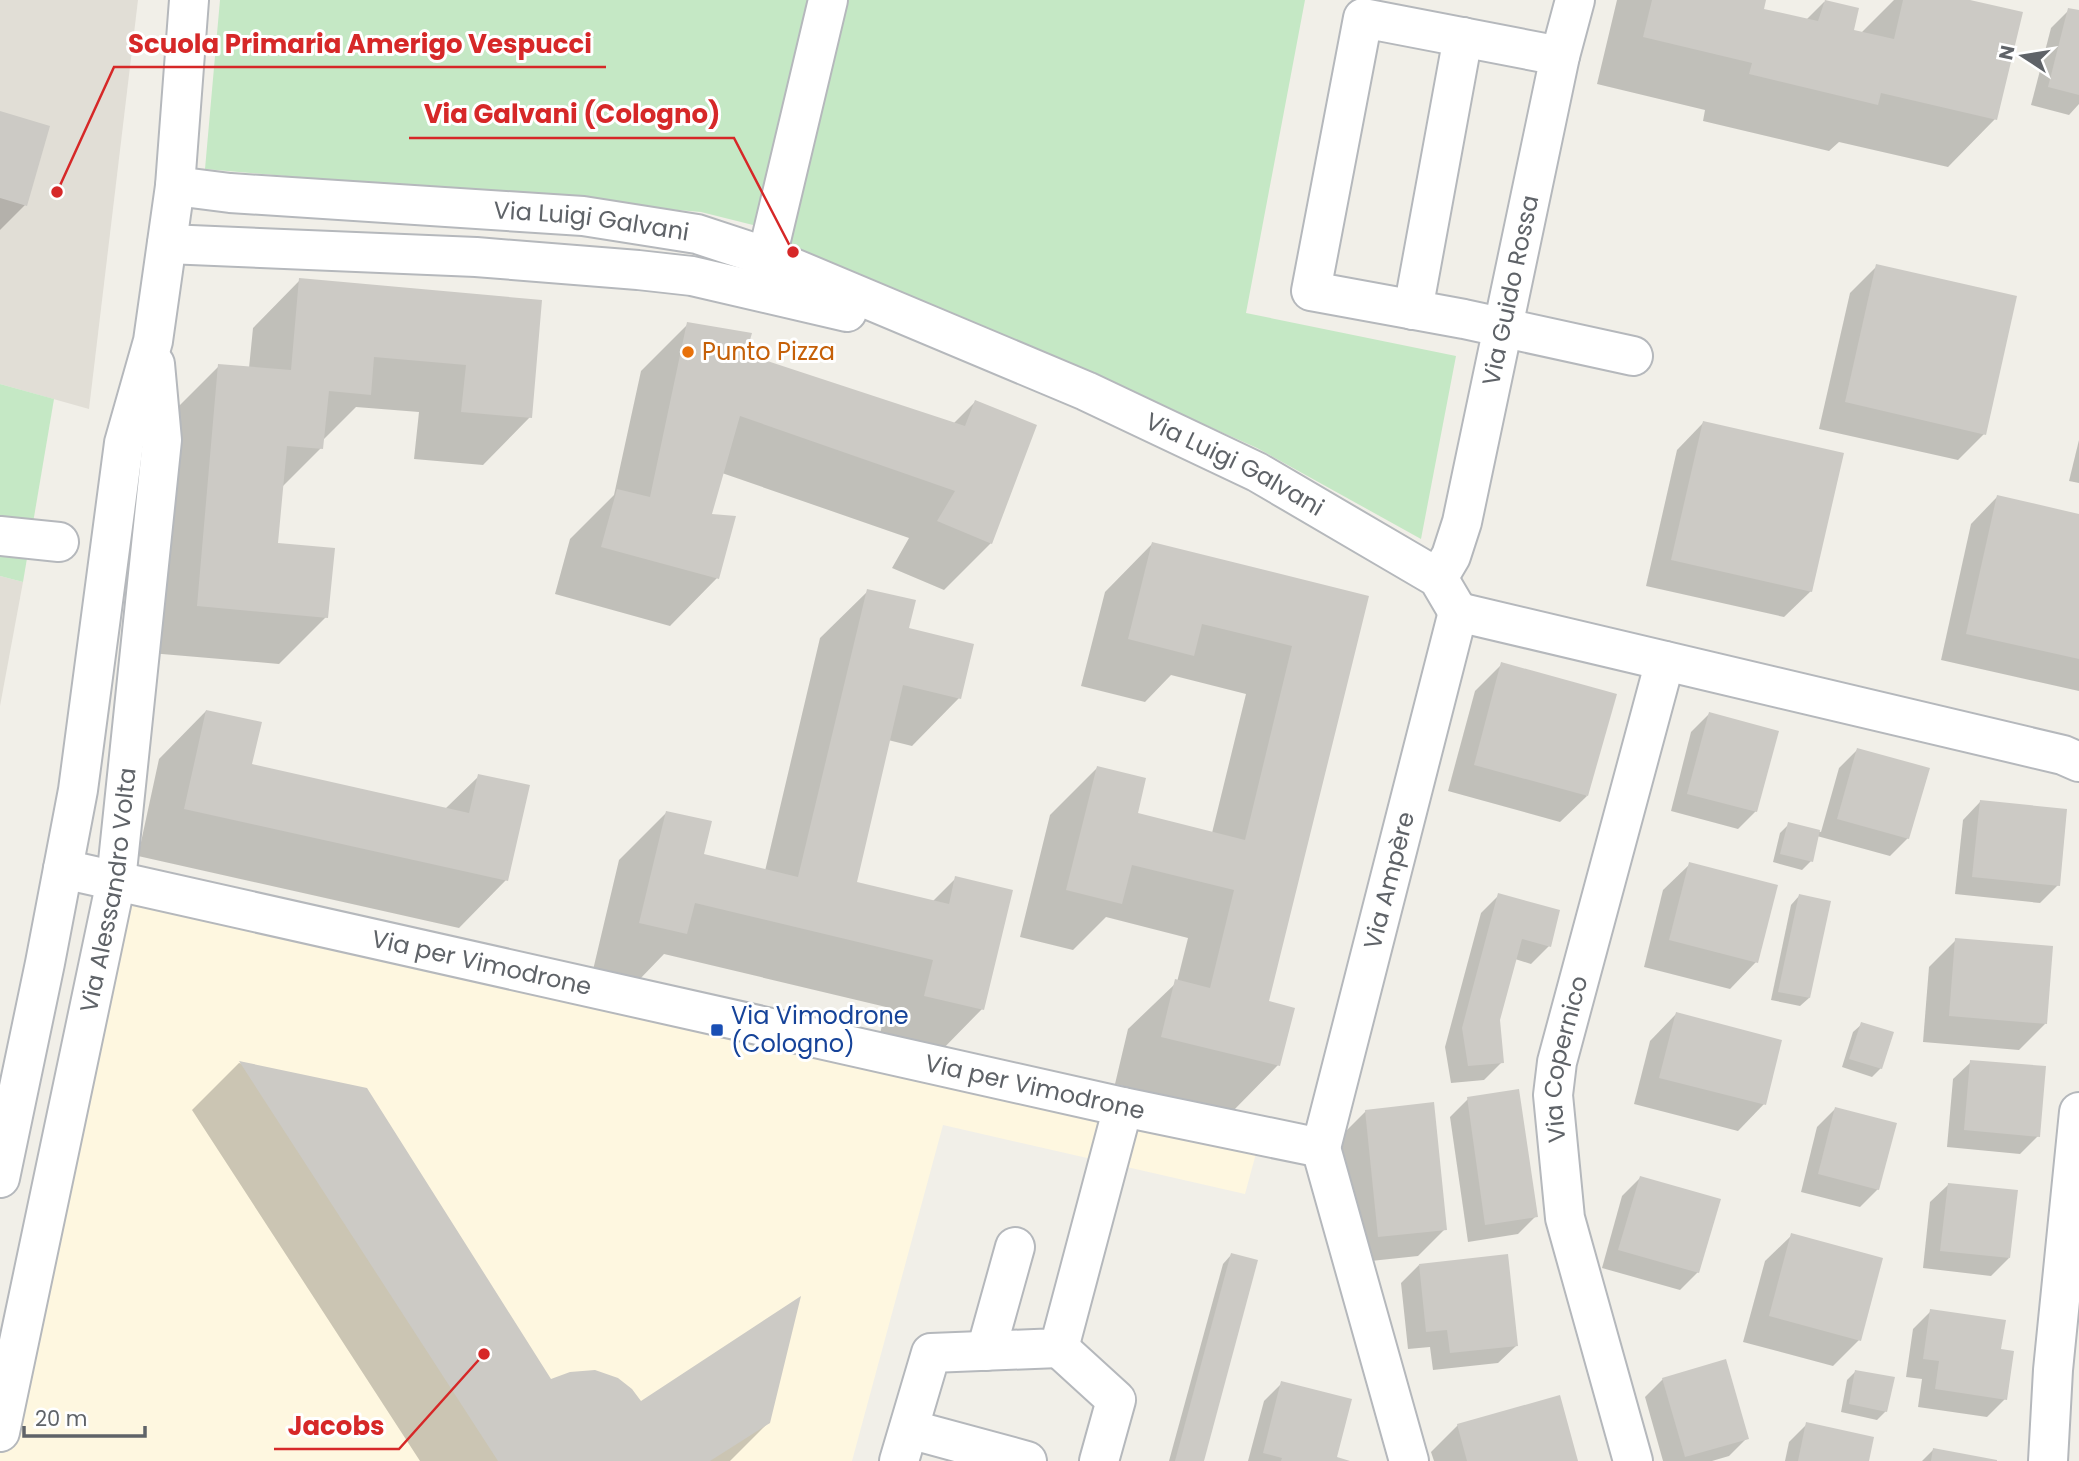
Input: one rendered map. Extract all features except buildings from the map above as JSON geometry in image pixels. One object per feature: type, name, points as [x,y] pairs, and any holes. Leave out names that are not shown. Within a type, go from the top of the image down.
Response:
[{"type":"street","name":"Via Alessandro Volta","points":[[0,1178],[78,790],[124,443],[153,341],[175,186],[189,0]]},
{"type":"street","points":[[767,257],[828,0]]},
{"type":"street","name":"Via Guido Rossa","points":[[1438,578],[1451,556],[1462,522],[1560,56],[1575,0]]},
{"type":"street","points":[[1560,56],[1363,18],[1311,291],[1633,356]]},
{"type":"street","points":[[1413,310],[1463,37]]},
{"type":"street","name":"Via Luigi Galvani","points":[[175,186],[230,193],[583,216],[697,234],[767,257],[1086,391],[1257,472],[1438,578],[1458,612]]},
{"type":"street","name":"Via Luigi Galvani","points":[[167,244],[475,257],[692,276],[817,304],[988,349]]},
{"type":"street","name":"Via Alessandro Volta","points":[[0,1432],[116,881],[162,440],[153,341]]},
{"type":"street","points":[[0,536],[59,542]]},
{"type":"street","points":[[1458,612],[2063,755],[2079,762]]},
{"type":"street","name":"Via Ampère","points":[[1321,1148],[1458,612]]},
{"type":"street","name":"Via Copernico","points":[[1633,1461],[1565,1218],[1553,1095],[1557,1062],[1665,661]]},
{"type":"street","name":"Via per Vimodrone","points":[[64,869],[1123,1107],[1321,1148]]},
{"type":"street","points":[[1059,1348],[1123,1107]]},
{"type":"street","points":[[2048,1461],[2053,1370],[2079,1112]]},
{"type":"street","points":[[1321,1148],[1409,1461]]},
{"type":"street","points":[[986,1351],[1015,1247]]},
{"type":"street","points":[[1027,1461],[904,1445],[931,1353],[1059,1348],[1116,1400],[1099,1461]]},
{"type":"shaded area","points":[[0,0],[138,0],[89,409],[0,384]]},
{"type":"shaded area","points":[[0,576],[23,582],[0,706]]},
{"type":"shaded area","points":[[116,881],[1261,1135],[1245,1194],[943,1125],[852,1461],[0,1461],[0,1432]]},
{"type":"green space","points":[[220,0],[1305,0],[1246,313],[1456,356],[1421,539],[1257,448],[1002,334],[835,267],[757,226],[701,212],[205,169]]},
{"type":"green space","points":[[0,384],[54,399],[23,582],[0,576]]},
{"type":"place","name":"Scuola Primaria Amerigo Vespucci","points":[[57,192]]},
{"type":"place","name":"Via Galvani (Cologno)","points":[[793,252]]},
{"type":"place","name":"Punto Pizza","points":[[688,352]]},
{"type":"place","name":"Via Vimodrone (Cologno)","points":[[717,1030]]},
{"type":"place","name":"Jacobs","points":[[484,1354]]}]
